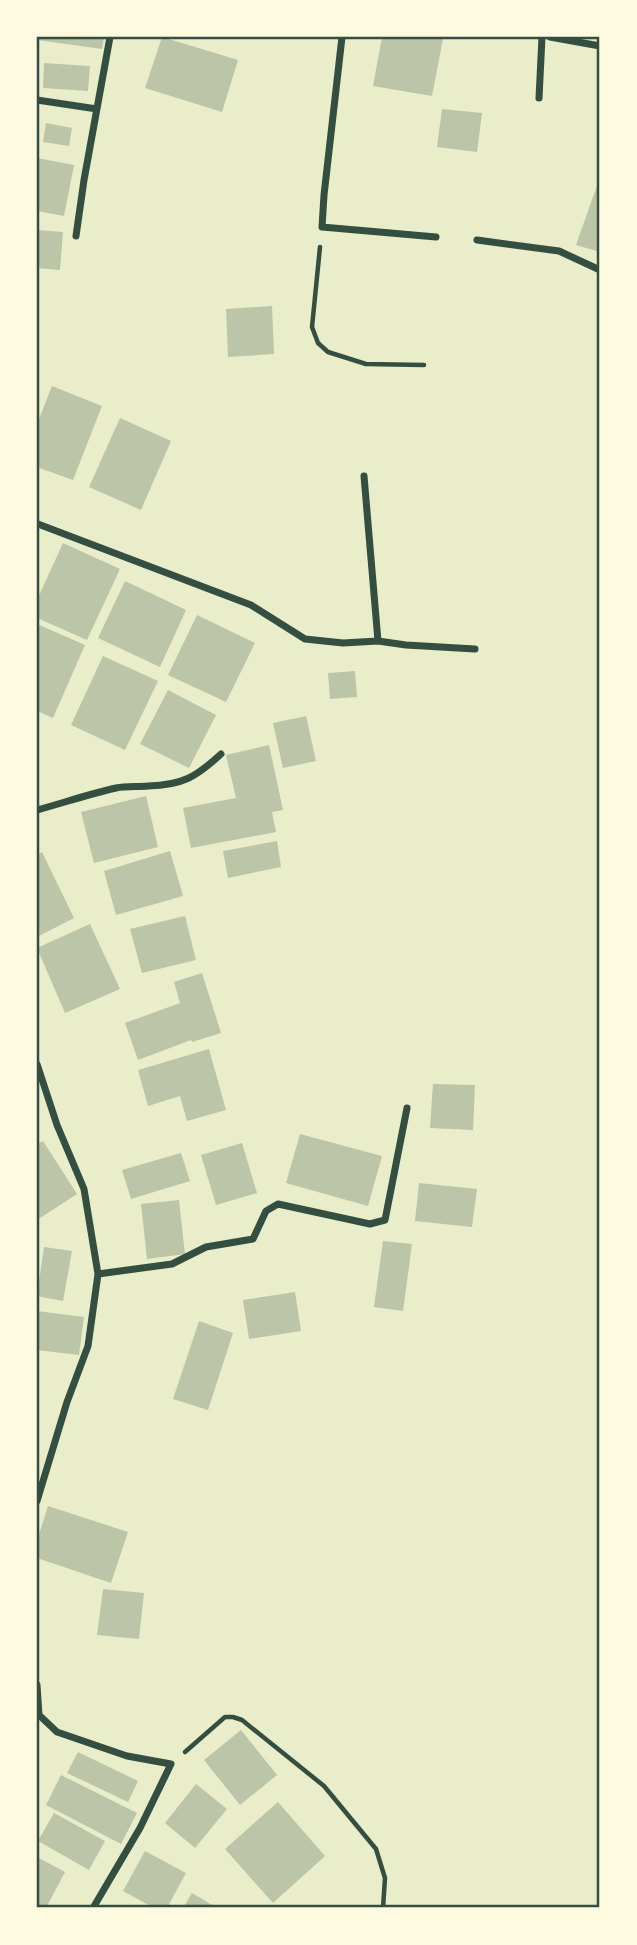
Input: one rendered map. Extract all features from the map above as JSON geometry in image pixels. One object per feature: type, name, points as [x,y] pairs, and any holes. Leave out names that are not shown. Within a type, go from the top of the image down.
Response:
[{"type":"street","points":[[76,236],[110,37]]},
{"type":"street","points":[[342,37],[322,228],[436,237]]},
{"type":"street","points":[[538,98],[542,37]]},
{"type":"street","points":[[550,37],[600,46]]},
{"type":"street","points":[[37,100],[97,109]]},
{"type":"street","points":[[477,240],[559,251],[600,270]]},
{"type":"street","points":[[364,476],[378,641]]},
{"type":"street","points":[[37,525],[251,605],[305,639],[343,643],[378,641],[475,649]]},
{"type":"street","points":[[37,810],[118,788],[156,786],[185,780],[205,770],[221,754]]},
{"type":"street","points":[[37,1064],[57,1125],[84,1189],[98,1275],[88,1346],[67,1402],[37,1501]]},
{"type":"street","points":[[98,1275],[172,1264],[206,1247],[253,1239],[266,1211],[278,1204],[370,1224],[385,1220],[407,1108]]},
{"type":"street","points":[[37,1685],[39,1715],[57,1732],[127,1756],[171,1764],[141,1828],[93,1908]]},
{"type":"path","points":[[322,228],[312,327],[318,343],[328,352],[366,364],[424,365]]},
{"type":"path","points":[[171,1764],[225,1717],[242,1720],[324,1786],[376,1849],[385,1878],[383,1908]]},
{"type":"building","points":[[37,37],[104,37],[102,49],[37,40]]},
{"type":"building","points":[[162,37],[238,60],[222,112],[145,88]]},
{"type":"building","points":[[382,37],[443,39],[432,96],[373,86]]},
{"type":"building","points":[[44,63],[90,66],[88,91],[43,88]]},
{"type":"building","points":[[442,109],[482,113],[477,152],[437,147]]},
{"type":"building","points":[[46,123],[72,128],[69,146],[43,142]]},
{"type":"building","points":[[37,158],[74,165],[64,216],[37,211]]},
{"type":"building","points":[[600,177],[600,252],[576,245]]},
{"type":"building","points":[[37,230],[63,232],[60,270],[37,268]]},
{"type":"building","points":[[272,306],[274,354],[228,357],[226,309]]},
{"type":"building","points":[[52,386],[102,406],[73,480],[37,467],[37,424]]},
{"type":"building","points":[[120,418],[171,441],[141,510],[89,487]]},
{"type":"building","points":[[63,543],[120,569],[87,640],[37,618],[37,600]]},
{"type":"building","points":[[125,581],[186,610],[160,667],[98,638]]},
{"type":"building","points":[[197,615],[255,643],[226,702],[168,675]]},
{"type":"building","points":[[37,624],[85,645],[53,718],[37,711]]},
{"type":"building","points":[[103,656],[158,681],[125,750],[71,725]]},
{"type":"building","points":[[355,671],[357,697],[330,699],[328,673]]},
{"type":"building","points":[[168,690],[216,715],[189,768],[140,744]]},
{"type":"building","points":[[306,716],[316,761],[283,768],[273,723]]},
{"type":"building","points":[[269,745],[283,810],[272,812],[276,832],[191,848],[183,808],[236,798],[226,755]]},
{"type":"building","points":[[146,796],[158,847],[94,863],[81,812]]},
{"type":"building","points":[[277,841],[281,867],[228,878],[223,851]]},
{"type":"building","points":[[170,851],[183,896],[116,915],[104,871]]},
{"type":"building","points":[[42,852],[74,918],[37,937],[37,855]]},
{"type":"building","points":[[185,916],[196,960],[142,973],[130,929]]},
{"type":"building","points":[[90,924],[120,989],[65,1013],[37,948]]},
{"type":"building","points":[[202,973],[221,1033],[192,1042],[191,1040],[138,1060],[125,1023],[180,1003],[174,982]]},
{"type":"building","points":[[209,1049],[226,1110],[187,1121],[180,1096],[148,1106],[138,1070]]},
{"type":"building","points":[[433,1084],[475,1085],[473,1130],[430,1128]]},
{"type":"building","points":[[300,1134],[382,1156],[368,1206],[286,1183]]},
{"type":"building","points":[[43,1141],[77,1194],[37,1220],[37,1144]]},
{"type":"building","points":[[242,1143],[257,1193],[216,1205],[201,1155]]},
{"type":"building","points":[[181,1153],[190,1181],[131,1199],[122,1170]]},
{"type":"building","points":[[419,1183],[477,1189],[472,1227],[415,1221]]},
{"type":"building","points":[[179,1200],[185,1254],[147,1259],[141,1204]]},
{"type":"building","points":[[383,1241],[412,1244],[403,1311],[374,1307]]},
{"type":"building","points":[[44,1247],[72,1251],[63,1301],[37,1296]]},
{"type":"building","points":[[295,1292],[301,1331],[249,1339],[243,1300]]},
{"type":"building","points":[[37,1311],[84,1317],[79,1355],[37,1350]]},
{"type":"building","points":[[199,1321],[233,1333],[208,1410],[173,1399]]},
{"type":"building","points":[[48,1506],[128,1532],[111,1583],[37,1558],[37,1541]]},
{"type":"building","points":[[103,1589],[144,1593],[139,1639],[97,1635]]},
{"type":"building","points":[[241,1730],[277,1775],[240,1805],[204,1760]]},
{"type":"building","points":[[78,1752],[138,1781],[128,1802],[67,1773]]},
{"type":"building","points":[[61,1775],[137,1813],[121,1844],[46,1805]]},
{"type":"building","points":[[196,1784],[227,1809],[195,1848],[165,1823]]},
{"type":"building","points":[[278,1802],[325,1856],[273,1903],[225,1849]]},
{"type":"building","points":[[54,1813],[105,1841],[89,1870],[38,1841]]},
{"type":"building","points":[[145,1851],[186,1873],[167,1908],[154,1908],[123,1891]]},
{"type":"building","points":[[37,1857],[65,1872],[46,1908],[37,1908]]},
{"type":"building","points":[[192,1893],[217,1908],[183,1908]]}]
